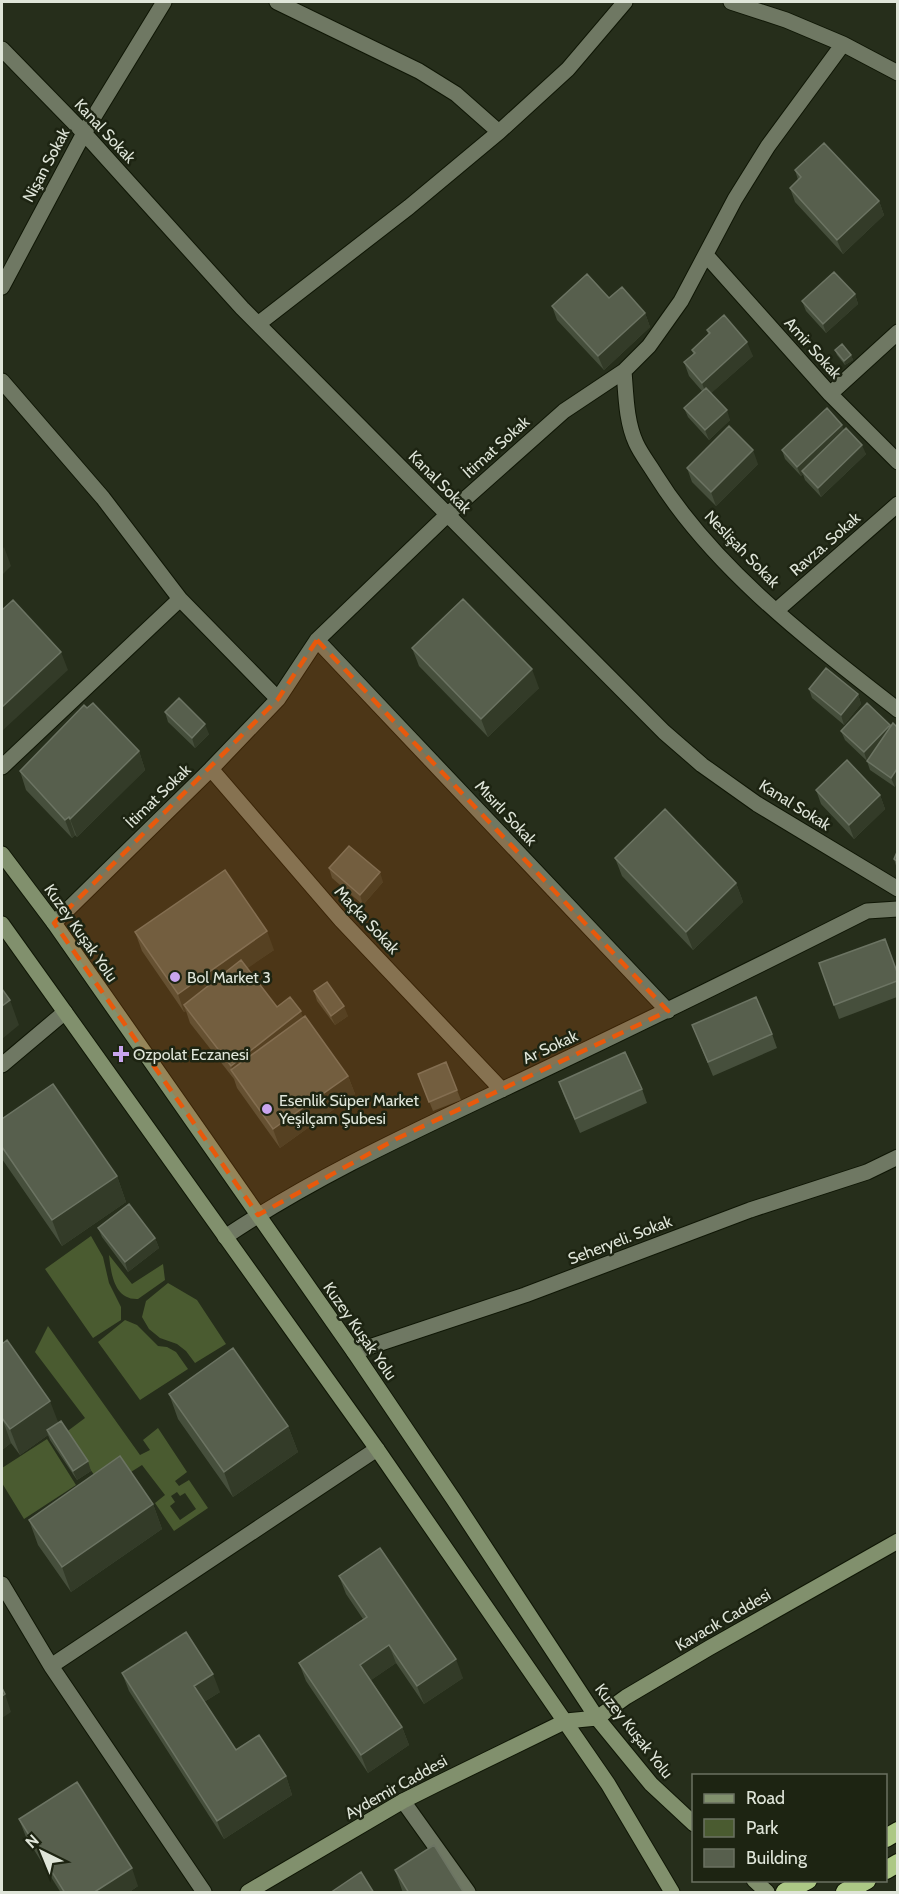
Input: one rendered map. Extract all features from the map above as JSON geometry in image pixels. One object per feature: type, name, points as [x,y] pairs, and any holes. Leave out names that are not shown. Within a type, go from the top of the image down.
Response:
[{"type":"highway","points":[[785,1893],[806,1882]]},
{"type":"highway","points":[[845,1893],[865,1882]]},
{"type":"main road","name":"Kuzey Kuşak Yolu","points":[[2,854],[54,923],[354,1352],[597,1718],[651,1784],[692,1823]]},
{"type":"main road","points":[[2,924],[172,1159],[566,1721],[608,1784],[672,1893]]},
{"type":"main road","name":"Kavacık Caddesi","points":[[597,1718],[626,1697],[897,1540]]},
{"type":"main road","points":[[566,1721],[597,1718]]},
{"type":"main road","name":"Aydemir Caddesi","points":[[248,1893],[403,1801],[566,1721]]},
{"type":"main road","points":[[678,1809],[692,1816]]},
{"type":"main road","points":[[755,1882],[767,1893]]},
{"type":"street","name":"Nişan Sokak","points":[[2,287],[84,133],[164,2]]},
{"type":"street","points":[[277,2],[418,71],[456,94],[499,132]]},
{"type":"street","points":[[258,324],[409,207],[499,132],[568,69],[625,2]]},
{"type":"street","points":[[731,2],[786,20],[843,44],[897,73]]},
{"type":"street","name":"İtimat Sokak","points":[[54,923],[212,769],[278,699],[317,640],[447,515],[564,411],[624,371],[656,337],[681,300],[735,200],[768,146],[843,44]]},
{"type":"street","name":"Kanal Sokak","points":[[2,49],[84,133],[258,324],[664,732],[702,765],[758,804],[897,889]]},
{"type":"street","name":"Amir Sokak","points":[[706,255],[830,394],[897,462]]},
{"type":"street","points":[[830,394],[897,332]]},
{"type":"street","name":"Neslişah Sokak","points":[[624,371],[629,421],[636,443],[666,491],[690,522],[729,566],[777,610],[897,710]]},
{"type":"street","points":[[2,381],[103,498],[180,599],[278,699]]},
{"type":"street","name":"Ravza. Sokak","points":[[777,610],[897,504]]},
{"type":"street","points":[[2,767],[180,599]]},
{"type":"street","name":"Mısırlı Sokak","points":[[317,640],[668,1011]]},
{"type":"street","name":"Maçka Sokak","points":[[212,769],[341,920],[502,1089]]},
{"type":"street","name":"Ar Sokak","points":[[225,1237],[309,1185],[386,1144],[668,1011],[867,911],[897,909]]},
{"type":"street","points":[[2,1065],[65,1012]]},
{"type":"street","name":"Seheryeli. Sokak","points":[[354,1352],[525,1295],[750,1210],[867,1172],[897,1158]]},
{"type":"street","points":[[51,1666],[377,1449]]},
{"type":"street","points":[[2,1584],[51,1666],[204,1893]]},
{"type":"street","points":[[403,1801],[468,1893]]},
{"type":"highlighted area","points":[[317,640],[668,1011],[396,1139],[258,1215],[54,923],[278,699]]},
{"type":"green space","points":[[91,1236],[103,1257],[109,1283],[121,1307],[121,1320],[93,1338],[45,1269]]},
{"type":"green space","points":[[109,1255],[132,1284],[163,1264],[165,1280],[138,1299],[130,1298],[124,1295],[115,1284]]},
{"type":"green space","points":[[168,1283],[197,1300],[226,1344],[195,1363],[177,1344],[160,1338],[149,1329],[142,1317],[146,1301]]},
{"type":"green space","points":[[125,1320],[137,1325],[158,1346],[167,1347],[176,1352],[188,1369],[140,1400],[98,1342]]},
{"type":"green space","points":[[48,1326],[140,1455],[150,1450],[143,1440],[158,1428],[187,1472],[175,1481],[179,1486],[189,1480],[208,1508],[174,1531],[155,1503],[165,1495],[142,1465],[104,1489],[65,1433],[85,1418],[35,1352]],"holes":[[[177,1492],[180,1496],[185,1493],[196,1509],[180,1520],[170,1506],[175,1502],[171,1496]]]},
{"type":"green space","points":[[47,1439],[76,1485],[24,1519],[2,1483],[2,1468]]},
{"type":"building","points":[[824,143],[879,201],[837,240],[790,188],[801,177],[795,170]]},
{"type":"building","points":[[834,272],[855,294],[823,324],[802,301]]},
{"type":"building","points":[[587,274],[609,298],[622,287],[645,313],[598,356],[552,306]]},
{"type":"building","points":[[724,315],[747,342],[702,383],[684,362],[695,353],[692,350],[710,333],[707,330]]},
{"type":"building","points":[[842,344],[851,355],[844,361],[835,350]]},
{"type":"building","points":[[706,388],[727,410],[705,430],[684,408]]},
{"type":"building","points":[[827,408],[842,425],[797,467],[782,450]]},
{"type":"building","points":[[729,426],[753,450],[711,492],[687,468]]},
{"type":"building","points":[[846,428],[862,445],[818,488],[802,471]]},
{"type":"building","points":[[463,599],[532,669],[481,719],[412,648]]},
{"type":"building","points":[[13,600],[61,652],[2,707],[2,610]]},
{"type":"building","points":[[826,668],[858,694],[841,715],[809,689]]},
{"type":"building","points":[[179,698],[205,724],[192,738],[165,712]]},
{"type":"building","points":[[93,703],[139,751],[70,819],[69,817],[65,820],[20,771],[84,705],[87,708]]},
{"type":"building","points":[[867,703],[890,725],[864,752],[841,731]]},
{"type":"building","points":[[893,723],[897,727],[897,769],[891,778],[867,761]]},
{"type":"building","points":[[847,760],[880,795],[849,825],[816,790]]},
{"type":"building","points":[[665,809],[736,883],[686,932],[615,858]]},
{"type":"building","points":[[349,846],[380,872],[360,895],[329,868]]},
{"type":"building","points":[[225,870],[267,931],[178,994],[135,932]]},
{"type":"building","points":[[885,939],[897,972],[897,981],[834,1005],[819,963]]},
{"type":"building","points":[[241,960],[277,1007],[290,997],[301,1011],[231,1066],[184,1005]]},
{"type":"building","points":[[327,982],[344,1006],[331,1016],[314,991]]},
{"type":"building","points":[[2,989],[10,1000],[2,1006]]},
{"type":"building","points":[[756,997],[772,1034],[708,1062],[692,1025]]},
{"type":"building","points":[[305,1016],[348,1076],[273,1129],[231,1070]]},
{"type":"building","points":[[625,1052],[642,1089],[575,1119],[559,1082]]},
{"type":"building","points":[[446,1062],[457,1090],[429,1102],[418,1074]]},
{"type":"building","points":[[53,1084],[117,1176],[52,1220],[2,1147],[2,1119]]},
{"type":"building","points":[[129,1204],[155,1238],[125,1262],[98,1228]]},
{"type":"building","points":[[7,1340],[50,1401],[10,1429],[2,1418],[2,1344]]},
{"type":"building","points":[[233,1348],[288,1426],[224,1472],[169,1394]]},
{"type":"building","points":[[61,1421],[88,1461],[73,1471],[47,1430]]},
{"type":"building","points":[[120,1456],[153,1504],[62,1567],[29,1520]]},
{"type":"building","points":[[380,1548],[456,1659],[417,1686],[389,1645],[360,1665],[402,1727],[361,1755],[299,1663],[367,1617],[339,1576]]},
{"type":"building","points":[[186,1632],[213,1674],[194,1686],[236,1750],[259,1735],[286,1776],[217,1821],[122,1673]]},
{"type":"building","points":[[77,1782],[132,1868],[93,1893],[65,1893],[19,1819]]},
{"type":"building","points":[[434,1845],[464,1893],[409,1893],[395,1870]]},
{"type":"building","points":[[361,1872],[374,1893],[330,1893]]},
{"type":"place","name":"Bol Market 3","points":[[175,977]]},
{"type":"place","name":"Ozpolat Eczanesi","points":[[121,1054]]},
{"type":"place","name":"Esenlik Süper Market Yeşilçam Şubesi","points":[[267,1109]]}]
